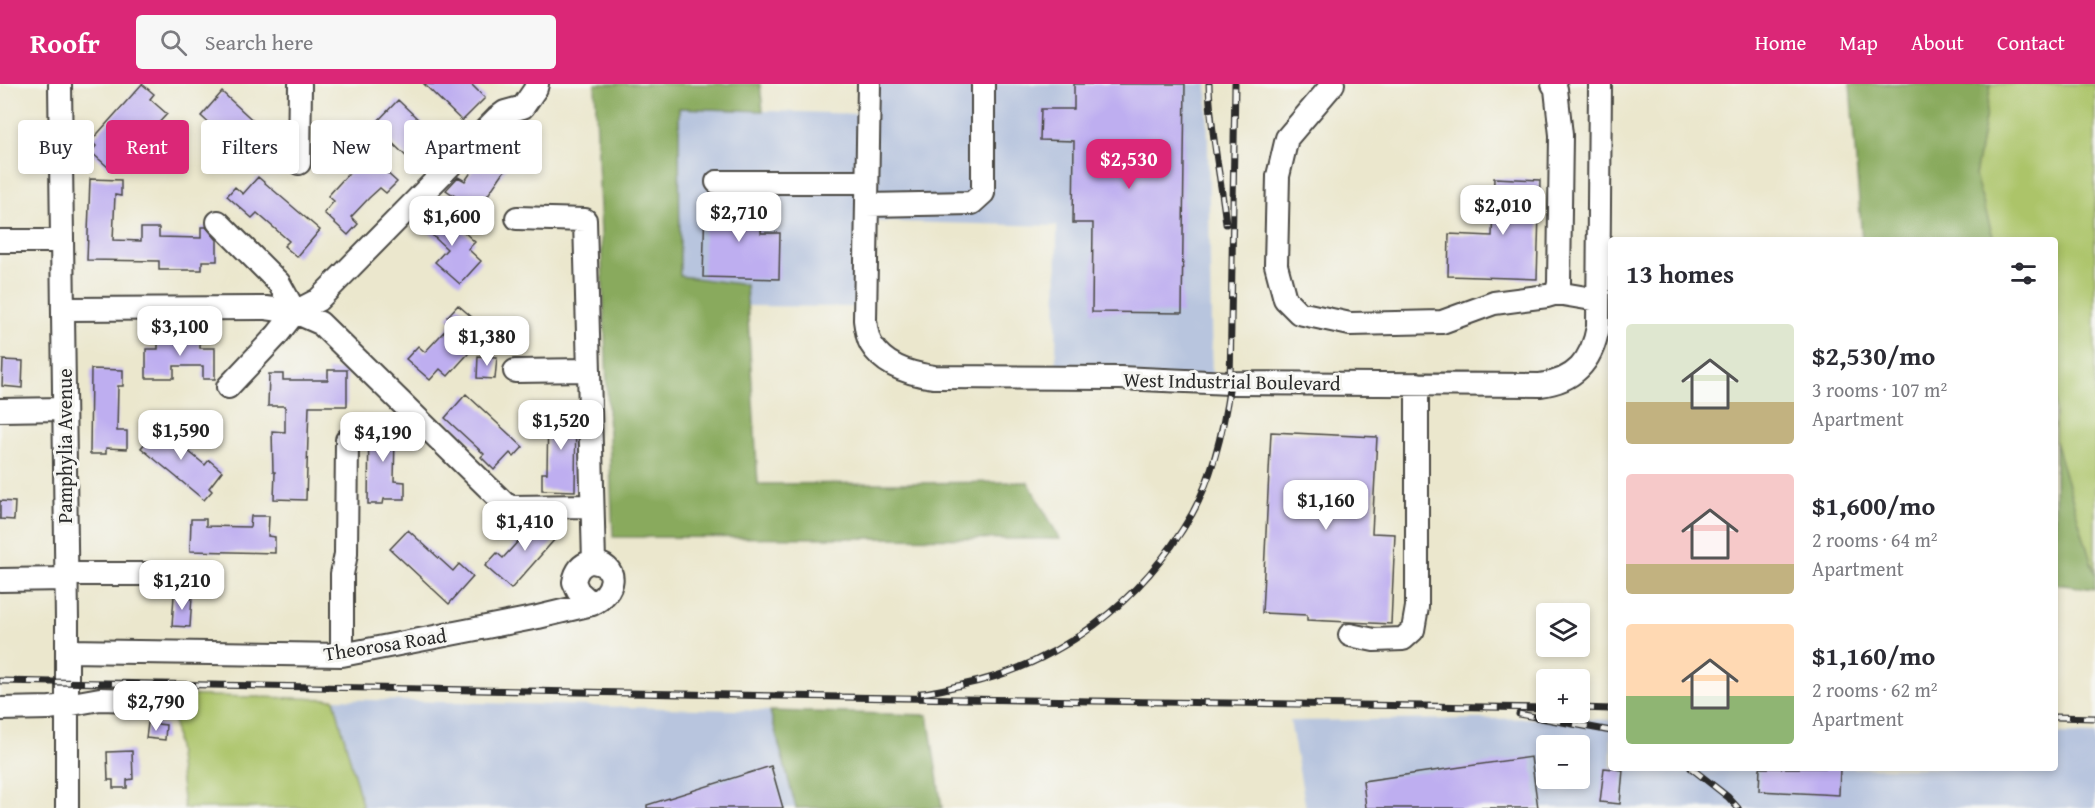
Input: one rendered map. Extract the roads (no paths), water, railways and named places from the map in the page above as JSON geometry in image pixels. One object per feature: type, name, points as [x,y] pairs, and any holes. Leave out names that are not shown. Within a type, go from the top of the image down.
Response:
[{"type":"street","name":"Pamphylia Avenue","points":[[60,84],[67,808]]},
{"type":"street","points":[[299,163],[300,84]]},
{"type":"street","points":[[228,387],[277,335],[295,312],[318,300],[497,118],[505,112],[523,107],[537,84]]},
{"type":"street","points":[[869,84],[867,205],[972,203],[978,198],[982,192],[983,84]]},
{"type":"street","points":[[1333,84],[1287,138],[1278,176],[1276,265],[1285,299],[1299,313],[1350,324],[1442,322],[1494,303],[1557,293],[1598,300],[1600,84]]},
{"type":"street","points":[[1553,84],[1556,89],[1561,135],[1557,293]]},
{"type":"street","points":[[717,182],[867,182]]},
{"type":"street","name":"West Industrial Boulevard","points":[[867,205],[865,320],[871,344],[888,362],[912,374],[934,377],[1120,378],[1230,383],[1540,385],[1556,383],[1573,374],[1585,362],[1595,344],[1598,327],[1598,300]]},
{"type":"street","points":[[63,309],[266,308],[295,312],[320,322],[504,503],[511,507],[588,507],[589,370],[585,220],[517,218]]},
{"type":"street","points":[[218,222],[279,283],[295,312]]},
{"type":"street","points":[[0,241],[62,241]]},
{"type":"street","points":[[515,371],[589,370]]},
{"type":"street","points":[[1350,635],[1374,640],[1403,639],[1413,630],[1417,607],[1417,384]]},
{"type":"street","points":[[0,410],[64,409]]},
{"type":"street","points":[[342,655],[342,574],[346,554],[347,440]]},
{"type":"street","name":"Theorosa Road","points":[[67,651],[342,655],[538,617],[591,604],[578,591],[574,582],[578,569],[583,564],[594,562],[588,507]]},
{"type":"street","points":[[0,580],[152,574]]},
{"type":"street","points":[[0,709],[50,708],[100,699],[168,701]]},
{"type":"railway","points":[[1209,84],[1211,119],[1226,224]]},
{"type":"railway","points":[[921,693],[942,690],[998,675],[1032,662],[1065,645],[1095,625],[1149,575],[1172,546],[1200,499],[1217,450],[1230,383],[1235,84]]},
{"type":"railway","points":[[0,681],[1536,708]]},
{"type":"railway","points":[[1590,708],[1608,709]]},
{"type":"railway","points":[[1519,714],[1608,730]]},
{"type":"railway","points":[[2058,717],[2095,718]]},
{"type":"railway","points":[[1695,771],[1728,797],[1738,808]]}]
